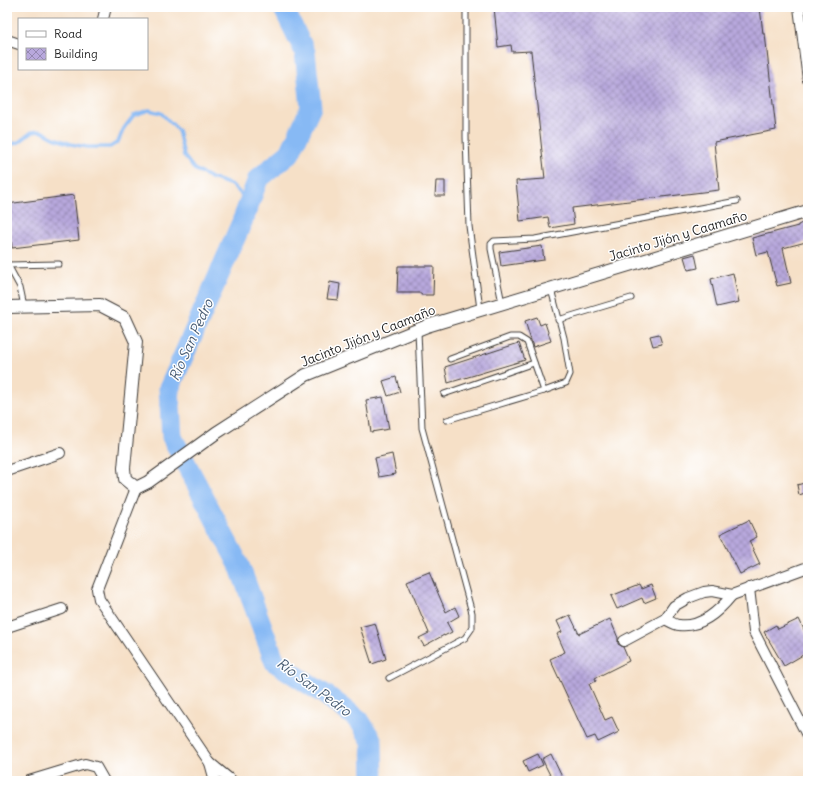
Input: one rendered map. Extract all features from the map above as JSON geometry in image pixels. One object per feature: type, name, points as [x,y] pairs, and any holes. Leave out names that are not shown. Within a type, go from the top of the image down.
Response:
[{"type":"street","points":[[103,18],[106,7]]},
{"type":"street","points":[[799,7],[808,80]]},
{"type":"street","points":[[7,40],[18,44]]},
{"type":"street","name":"Jacinto Jijón y Caamaño","points":[[136,488],[148,482],[216,433],[306,375],[418,330],[808,211]]},
{"type":"street","points":[[7,307],[100,305],[126,318],[136,342],[124,468],[125,479],[136,488],[97,589],[99,599],[210,763],[232,781]]},
{"type":"street","points":[[7,471],[60,453]]},
{"type":"street","points":[[665,619],[679,625],[694,624],[708,618],[723,606],[732,595],[808,567]]},
{"type":"street","points":[[749,588],[754,632],[808,737]]},
{"type":"street","points":[[624,641],[665,619],[674,606],[688,598],[704,592],[719,592],[732,595]]},
{"type":"street","points":[[7,628],[62,609]]},
{"type":"street","points":[[210,763],[215,781]]},
{"type":"street","points":[[29,781],[85,764],[96,768],[104,781]]},
{"type":"lane","points":[[466,7],[468,226],[480,310]]},
{"type":"lane","points":[[502,304],[491,249],[491,244],[494,241],[535,239],[737,201]]},
{"type":"lane","points":[[24,306],[20,287],[8,264],[59,264]]},
{"type":"lane","points":[[447,420],[544,391],[566,382],[570,374],[564,338],[550,289]]},
{"type":"lane","points":[[558,320],[631,298]]},
{"type":"lane","points":[[389,678],[465,638],[472,628],[472,613],[422,428],[418,330]]},
{"type":"lane","points":[[450,359],[510,337],[519,337],[527,342],[544,391]]},
{"type":"lane","points":[[444,394],[534,363]]},
{"type":"building","points":[[494,7],[760,7],[763,34],[765,34],[776,130],[714,142],[719,190],[572,208],[574,224],[550,228],[548,217],[520,221],[516,181],[545,179],[531,51],[512,52],[511,45],[498,47]]},
{"type":"building","points":[[436,181],[445,181],[445,196],[435,196]]},
{"type":"building","points":[[74,195],[79,240],[12,248],[7,204]]},
{"type":"building","points":[[808,220],[808,247],[806,242],[783,248],[791,283],[777,286],[768,252],[756,255],[752,238],[798,226]]},
{"type":"building","points":[[542,246],[544,260],[501,266],[499,252]]},
{"type":"building","points":[[695,254],[698,268],[688,270],[684,257]]},
{"type":"building","points":[[398,266],[434,266],[433,295],[421,295],[421,293],[397,293]]},
{"type":"building","points":[[733,273],[739,302],[717,307],[711,279]]},
{"type":"building","points":[[330,282],[340,284],[338,300],[327,299]]},
{"type":"building","points":[[537,317],[540,325],[545,323],[551,341],[533,347],[525,321]]},
{"type":"building","points":[[659,334],[662,344],[653,346],[650,336]]},
{"type":"building","points":[[519,343],[525,360],[448,383],[445,367]]},
{"type":"building","points":[[396,377],[400,392],[388,396],[383,381]]},
{"type":"building","points":[[383,397],[389,429],[371,432],[366,400]]},
{"type":"building","points":[[392,454],[396,474],[379,477],[375,458]]},
{"type":"building","points":[[808,482],[808,492],[799,495],[797,485]]},
{"type":"building","points":[[749,520],[757,537],[749,541],[760,564],[740,574],[720,534]]},
{"type":"building","points":[[429,572],[446,612],[455,607],[459,616],[447,623],[452,632],[424,646],[419,638],[429,633],[407,581]]},
{"type":"building","points":[[639,585],[641,589],[651,585],[656,598],[644,603],[642,598],[617,609],[611,596]]},
{"type":"building","points":[[570,615],[579,634],[610,619],[618,638],[618,644],[623,647],[629,661],[595,678],[596,681],[589,684],[605,720],[612,717],[619,732],[598,742],[595,736],[587,739],[550,659],[565,652],[557,634],[562,632],[557,621]]},
{"type":"building","points":[[799,619],[808,638],[808,652],[784,666],[764,632],[776,625],[778,629]]},
{"type":"building","points":[[375,623],[386,659],[372,664],[360,627]]},
{"type":"building","points":[[538,754],[543,765],[528,772],[523,761]]},
{"type":"building","points":[[551,754],[564,781],[553,781],[542,759]]},
{"type":"waterway","name":"Río San Pedro","points":[[283,7],[305,52],[311,107],[290,153],[258,179],[242,222],[169,389],[172,437],[239,565],[275,662],[327,696],[359,720],[372,741],[373,781]]},
{"type":"waterway","points":[[7,144],[9,145],[19,142],[32,132],[41,131],[54,138],[71,144],[87,147],[110,147],[118,142],[124,128],[134,115],[149,110],[161,113],[178,130],[184,156],[194,169],[211,178],[232,185],[249,202]]}]
